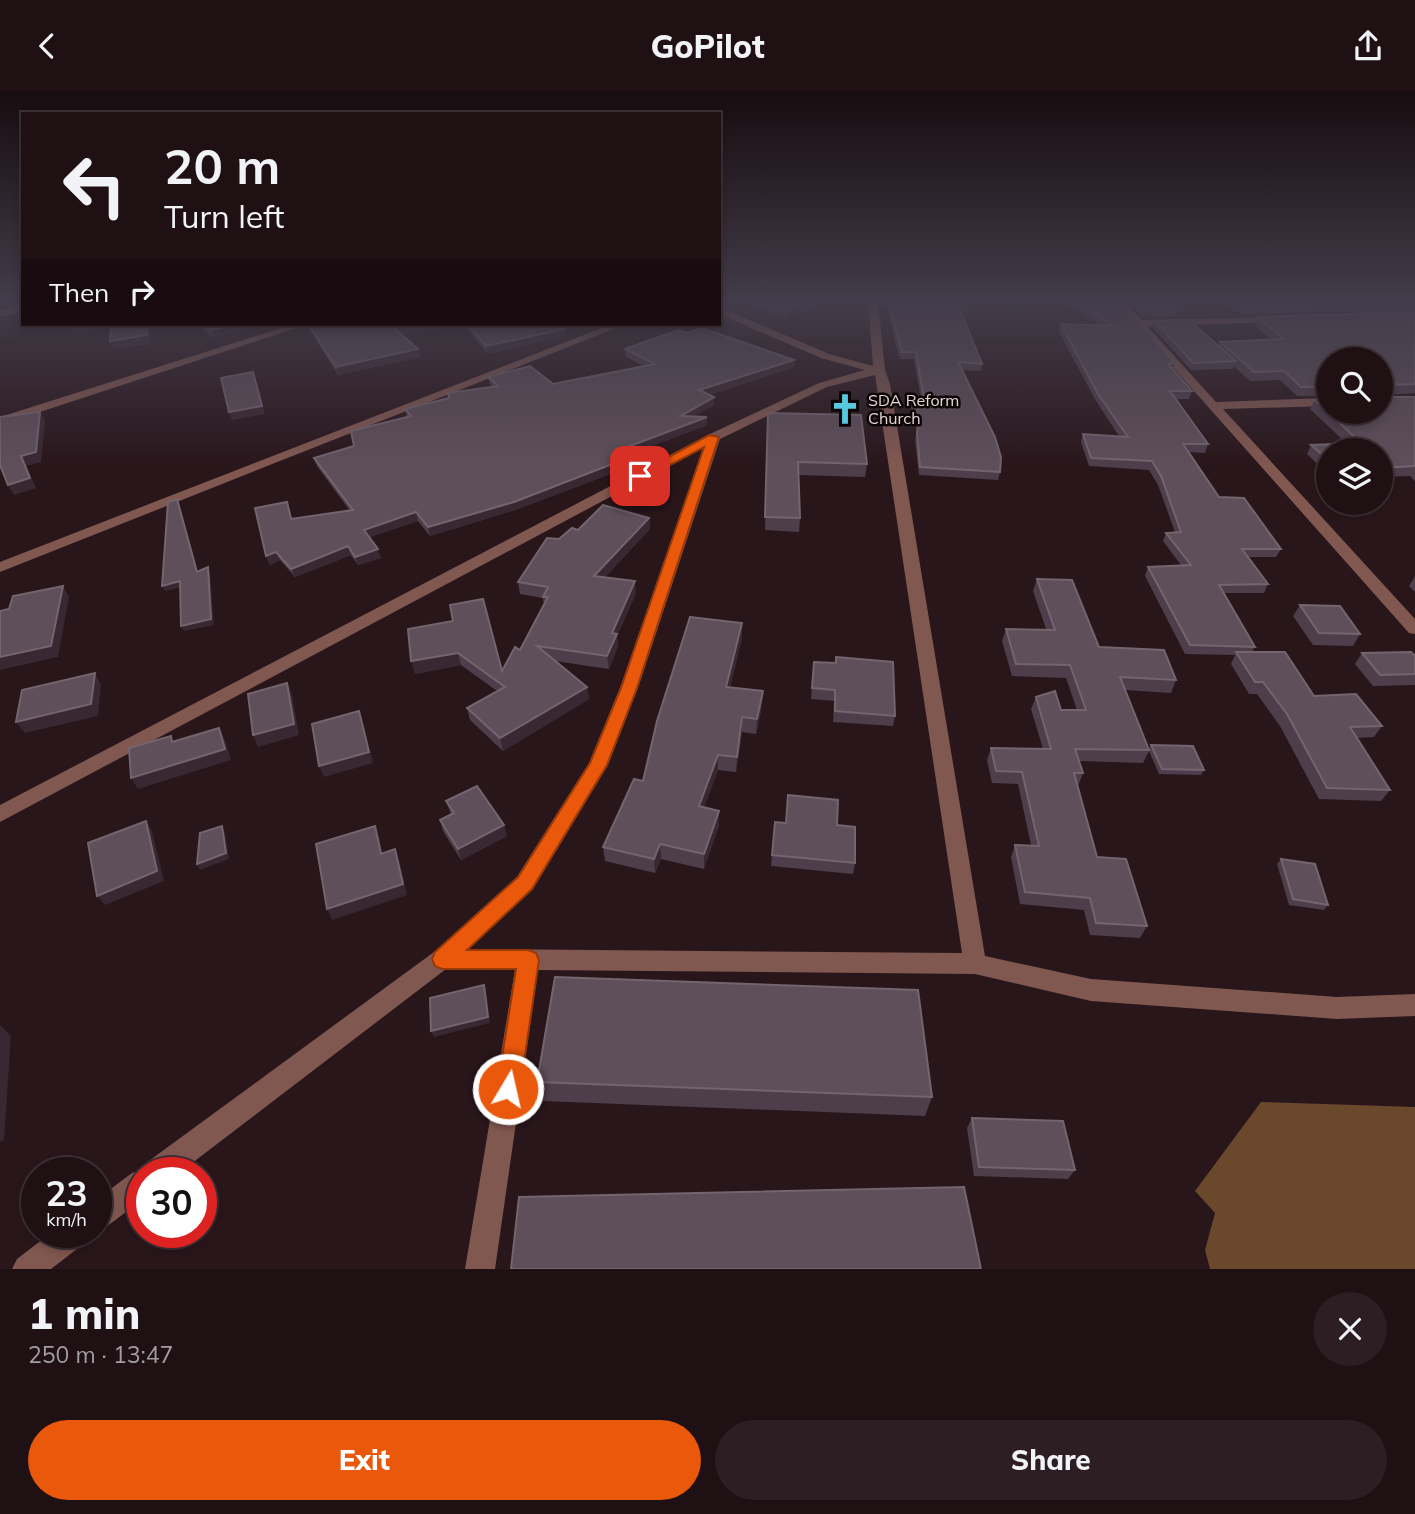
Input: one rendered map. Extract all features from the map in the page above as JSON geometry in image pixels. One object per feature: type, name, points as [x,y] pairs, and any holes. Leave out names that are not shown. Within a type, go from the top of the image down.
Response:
[{"type":"street","points":[[0,421],[201,357]]},
{"type":"street","points":[[0,567],[537,357]]},
{"type":"street","points":[[829,357],[879,370]]},
{"type":"street","points":[[878,357],[975,964]]},
{"type":"street","points":[[1170,357],[1415,629]]},
{"type":"street","points":[[0,814],[713,437],[823,385],[879,370]]},
{"type":"street","points":[[1213,406],[1316,402]]},
{"type":"street","points":[[177,1157],[442,959],[525,883],[598,765],[629,688],[713,437]]},
{"type":"street","points":[[442,959],[975,964],[1091,990],[1337,1008],[1415,1005]]},
{"type":"street","points":[[480,1269],[528,960]]},
{"type":"street","points":[[27,1269],[55,1248]]},
{"type":"shaded area","points":[[1261,1102],[1415,1107],[1415,1269],[1210,1269],[1205,1250],[1215,1213],[1195,1191]]},
{"type":"building","points":[[329,357],[382,357],[336,367]]},
{"type":"building","points":[[641,357],[785,357],[794,360],[699,390],[714,397],[681,416],[707,417],[622,449],[633,456],[514,502],[428,527],[416,512],[364,530],[378,549],[355,557],[348,546],[291,569],[276,552],[266,556],[255,508],[287,502],[291,519],[353,510],[314,458],[354,446],[351,431],[411,416],[405,409],[449,398],[448,393],[498,386],[488,377],[530,366],[553,384],[655,364]]},
{"type":"building","points":[[917,357],[979,357],[982,364],[958,362],[995,437],[1001,457],[1000,472],[920,467],[917,432],[919,418],[913,401],[925,406]]},
{"type":"building","points":[[1078,357],[1170,357],[1175,363],[1168,364],[1192,391],[1170,391],[1208,444],[1183,444],[1219,497],[1244,498],[1281,549],[1242,549],[1268,584],[1219,585],[1255,647],[1190,645],[1148,567],[1191,565],[1166,533],[1181,532],[1161,476],[1152,461],[1091,458],[1083,434],[1128,437],[1098,394]]},
{"type":"building","points":[[1188,357],[1231,357],[1236,361],[1193,363]]},
{"type":"building","points":[[1237,357],[1316,357],[1316,387],[1301,387],[1284,371],[1254,372]]},
{"type":"building","points":[[1393,357],[1415,357],[1415,384],[1393,385]]},
{"type":"building","points":[[253,372],[262,406],[229,412],[221,378]]},
{"type":"building","points":[[1393,397],[1415,397],[1415,466],[1393,467],[1393,438],[1356,438],[1341,424],[1393,424]]},
{"type":"building","points":[[40,412],[36,452],[21,456],[30,478],[8,485],[0,465],[0,417]]},
{"type":"building","points":[[768,413],[861,415],[867,464],[798,462],[800,518],[765,517]]},
{"type":"building","points":[[177,499],[197,572],[208,567],[211,619],[181,626],[180,581],[162,586],[168,502]]},
{"type":"building","points":[[603,505],[649,518],[594,576],[635,581],[612,633],[617,634],[607,656],[537,646],[587,687],[500,738],[467,708],[505,687],[458,653],[411,661],[408,629],[453,621],[450,605],[483,599],[502,671],[515,647],[520,650],[548,597],[543,597],[548,587],[518,582],[547,538],[559,539],[572,528],[578,530]]},
{"type":"building","points":[[1037,579],[1072,580],[1099,647],[1164,650],[1176,680],[1120,677],[1149,750],[1075,749],[1083,773],[1074,773],[1097,857],[1126,859],[1147,926],[1096,923],[1090,898],[1025,892],[1015,845],[1039,846],[1022,772],[996,771],[991,748],[1051,749],[1036,697],[1055,691],[1061,710],[1086,710],[1070,665],[1016,664],[1006,629],[1055,630]]},
{"type":"building","points":[[63,586],[51,646],[0,657],[0,611],[9,609],[13,596]]},
{"type":"building","points":[[1300,605],[1340,606],[1360,634],[1319,633]]},
{"type":"building","points":[[690,617],[742,623],[726,687],[763,691],[757,719],[742,717],[737,757],[718,755],[699,806],[719,811],[704,854],[660,844],[654,859],[603,847],[634,779],[643,781],[657,721]]},
{"type":"building","points":[[1236,652],[1285,652],[1314,696],[1356,694],[1382,726],[1350,727],[1390,790],[1327,788],[1287,714],[1263,682],[1255,682]]},
{"type":"building","points":[[1411,652],[1415,656],[1415,674],[1380,675],[1362,653]]},
{"type":"building","points":[[836,657],[893,662],[895,716],[835,711],[835,690],[812,688],[814,662],[836,663]]},
{"type":"building","points":[[95,673],[91,704],[16,722],[22,690]]},
{"type":"building","points":[[287,683],[294,724],[253,735],[248,694]]},
{"type":"building","points":[[359,711],[369,752],[319,766],[312,724]]},
{"type":"building","points":[[219,728],[225,749],[131,778],[129,748],[171,736],[172,742]]},
{"type":"building","points":[[1151,745],[1193,746],[1204,770],[1162,769]]},
{"type":"building","points":[[477,786],[504,825],[458,849],[440,820],[454,813],[446,801]]},
{"type":"building","points":[[788,795],[838,800],[837,825],[855,827],[855,863],[772,855],[775,822],[786,823]]},
{"type":"building","points":[[146,821],[157,871],[97,896],[88,843]]},
{"type":"building","points":[[222,826],[226,853],[197,864],[200,833]]},
{"type":"building","points":[[375,826],[381,854],[395,849],[403,884],[327,909],[316,844]]},
{"type":"building","points":[[1281,859],[1315,864],[1328,905],[1293,899]]},
{"type":"building","points":[[555,977],[918,990],[932,1097],[537,1082]]},
{"type":"building","points":[[484,985],[488,1017],[431,1031],[430,998]]},
{"type":"building","points":[[972,1118],[1063,1121],[1075,1170],[979,1167]]},
{"type":"building","points":[[964,1187],[981,1269],[511,1269],[519,1197]]},
{"type":"place","name":"SDA Reform Church","points":[[845,409]]},
{"type":"route","points":[[508,1089],[528,960],[442,959],[525,883],[598,765],[629,688],[713,437],[640,476]]}]
